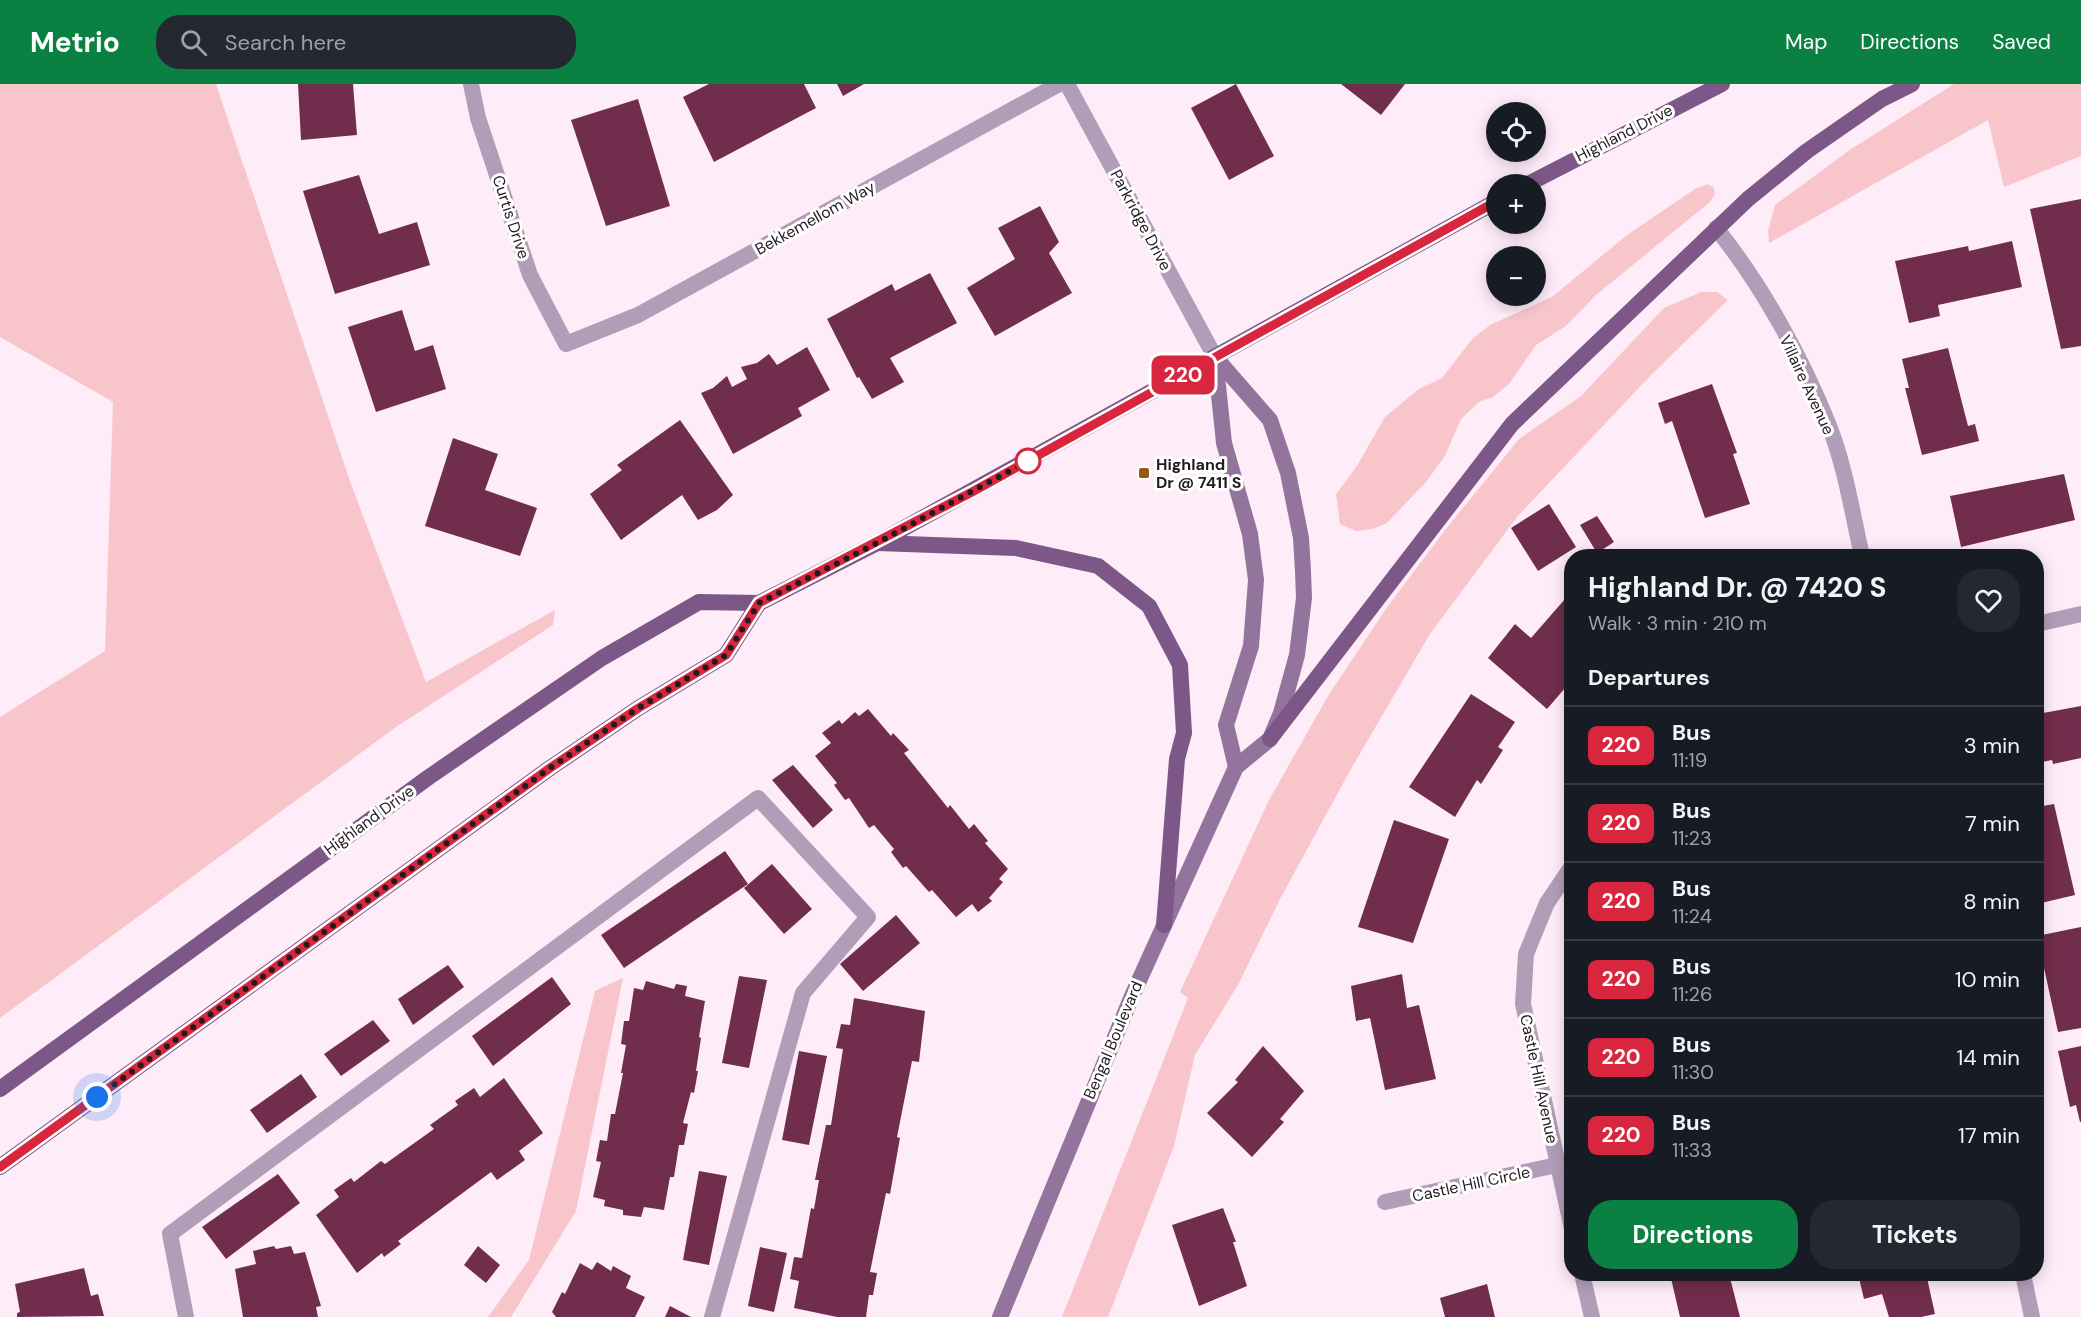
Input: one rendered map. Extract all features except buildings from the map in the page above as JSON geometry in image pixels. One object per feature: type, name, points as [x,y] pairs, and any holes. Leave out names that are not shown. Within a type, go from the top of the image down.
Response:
[{"type":"main road","name":"Highland Drive","points":[[1546,175],[1722,84]]},
{"type":"main road","points":[[1270,739],[1512,424],[1716,228],[1807,151],[1882,99],[1912,84]]},
{"type":"main road","name":"Highland Drive","points":[[0,1089],[439,770],[602,658],[699,602],[759,603],[877,543],[1486,207]]},
{"type":"main road","name":"Bengal Boulevard","points":[[1000,1317],[1057,1173],[1164,925],[1236,767],[1270,739],[1281,713],[1297,655],[1304,598],[1301,538],[1288,473],[1270,420],[1215,357]]},
{"type":"main road","points":[[1215,357],[1224,443],[1246,518],[1256,580],[1251,646],[1226,725],[1236,767]]},
{"type":"main road","points":[[877,543],[1016,548],[1073,560],[1098,566],[1149,606],[1180,665],[1184,733],[1178,759],[1164,925]]},
{"type":"main road","points":[[0,1167],[550,768],[637,709],[726,655],[759,603]]},
{"type":"street","name":"Curtis Drive","points":[[471,84],[478,118],[530,275],[566,344]]},
{"type":"street","name":"Bekkemellom Way","points":[[566,344],[638,315],[1059,84]]},
{"type":"street","name":"Parkridge Drive","points":[[1067,84],[1215,357]]},
{"type":"street","name":"Villaire Avenue","points":[[1716,228],[1747,267],[1804,370],[1829,424],[1860,549]]},
{"type":"street","points":[[2044,622],[2081,614]]},
{"type":"street","points":[[186,1317],[170,1234],[758,798],[868,917],[803,993],[712,1317]]},
{"type":"street","name":"Castle Hill Avenue","points":[[1564,878],[1547,903],[1526,954],[1523,1004],[1564,1195]]},
{"type":"street","name":"Castle Hill Circle","points":[[1385,1202],[1557,1165]]},
{"type":"street","points":[[1584,1281],[1592,1317]]},
{"type":"street","points":[[2024,1281],[2032,1317]]},
{"type":"shaded area","points":[[0,84],[216,84],[351,484],[426,682],[555,610],[553,625],[396,727],[0,1018],[0,717],[105,651],[113,402],[0,337]]},
{"type":"shaded area","points":[[1954,84],[2081,84],[2081,156],[2004,187],[1988,120],[1769,243],[1768,231],[1775,205],[1851,149]]},
{"type":"shaded area","points":[[1708,184],[1714,188],[1715,194],[1710,202],[1596,295],[1566,326],[1536,345],[1509,384],[1493,397],[1479,402],[1461,419],[1445,456],[1426,482],[1387,523],[1372,529],[1356,531],[1340,524],[1336,494],[1357,466],[1385,417],[1419,389],[1442,378],[1473,338],[1490,325],[1532,306],[1546,306],[1546,300],[1627,235],[1695,189]]},
{"type":"shaded area","points":[[1701,292],[1717,292],[1728,300],[1651,375],[1517,517],[1430,634],[1352,767],[1280,899],[1239,983],[1195,1055],[1174,1146],[1108,1317],[1062,1317],[1188,998],[1180,992],[1269,800],[1328,696],[1385,610],[1445,530],[1519,439],[1581,396],[1664,308]]},
{"type":"shaded area","points":[[623,978],[576,1211],[511,1317],[488,1317],[529,1260],[595,991]]},
{"type":"bus line","name":"220","points":[[0,1167],[550,768],[637,709],[726,655],[759,603],[972,492],[1486,207]]},
{"type":"place","name":"Highland Dr @ 7411 S","points":[[1144,473]]},
{"type":"route","points":[[97,1097],[550,768],[637,709],[726,655],[759,603],[877,543],[1030,460],[1028,461]]}]
